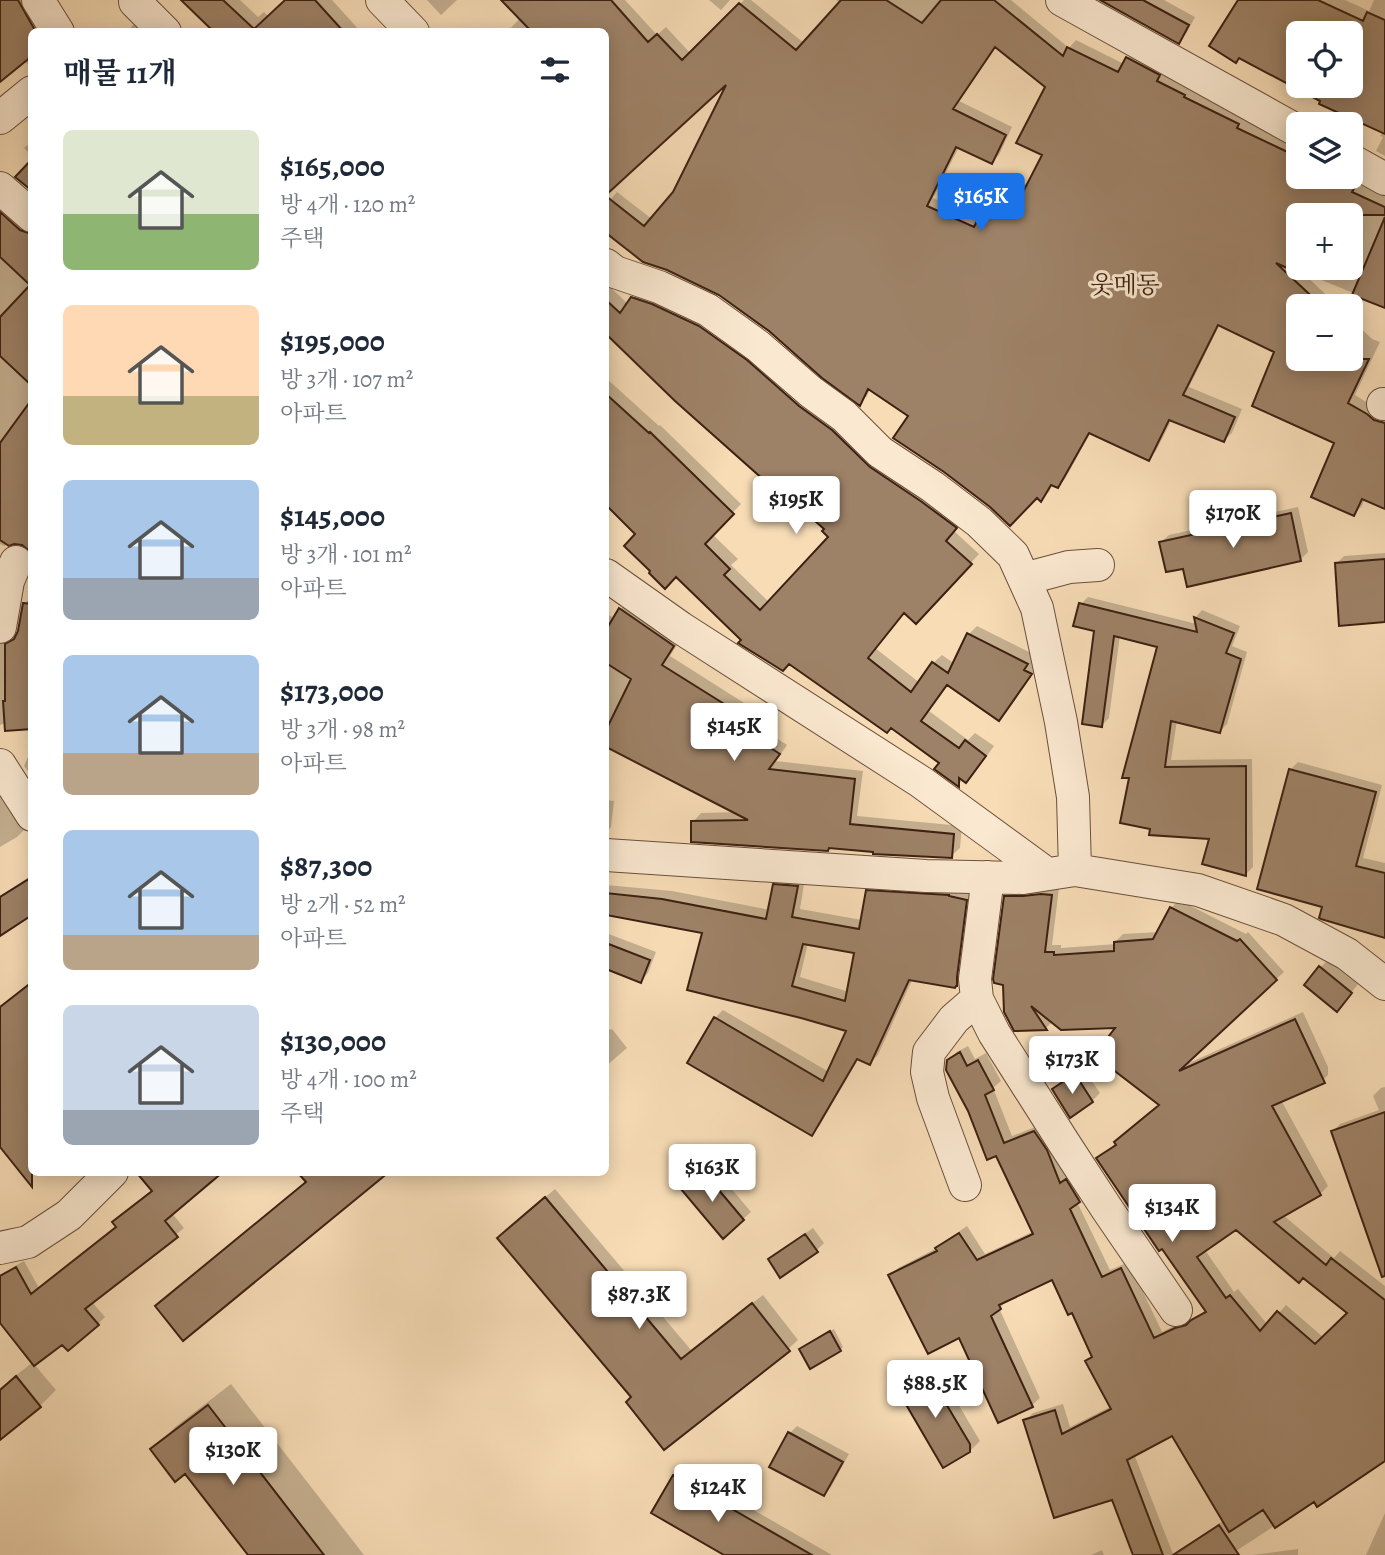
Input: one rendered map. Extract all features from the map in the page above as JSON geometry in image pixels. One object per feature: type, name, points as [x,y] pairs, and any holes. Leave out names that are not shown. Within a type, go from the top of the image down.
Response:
[{"type":"street","points":[[38,0],[56,28]]},
{"type":"street","points":[[382,0],[409,28]]},
{"type":"street","points":[[1062,0],[1286,124]]},
{"type":"street","points":[[135,2],[161,28]]},
{"type":"street","points":[[0,118],[28,95]]},
{"type":"street","points":[[1363,166],[1385,178]]},
{"type":"street","points":[[0,188],[28,212]]},
{"type":"street","points":[[609,267],[708,310],[758,346],[811,392],[844,416],[880,452],[979,522],[1013,555],[1037,608],[1073,797],[1061,872]]},
{"type":"street","points":[[0,627],[8,581],[16,562]]},
{"type":"street","points":[[1024,579],[1069,567],[1098,565]]},
{"type":"street","points":[[609,577],[681,628],[1061,872]]},
{"type":"street","points":[[0,765],[28,809]]},
{"type":"street","points":[[609,855],[926,876],[1023,878],[1061,872],[1198,890],[1284,920],[1347,954],[1385,984]]},
{"type":"street","points":[[988,877],[975,979],[977,999],[994,1033],[1064,1143],[1176,1310]]},
{"type":"street","points":[[965,1185],[933,1098],[927,1072],[929,1052],[954,1019],[977,999]]},
{"type":"street","points":[[0,1248],[29,1242],[69,1216],[108,1176]]},
{"type":"building","points":[[0,0],[18,0],[34,28],[28,28],[28,59],[0,82]]},
{"type":"building","points":[[181,0],[223,0],[253,28],[210,28]]},
{"type":"building","points":[[285,0],[315,0],[340,28],[255,28]]},
{"type":"building","points":[[501,0],[611,0],[648,42],[657,34],[682,60],[739,3],[796,50],[841,0],[886,0],[922,23],[941,0],[994,0],[1063,56],[1067,47],[1118,72],[1126,57],[1160,75],[1157,81],[1185,95],[1184,97],[1239,124],[1237,128],[1286,151],[1286,189],[1354,189],[1352,192],[1385,207],[1385,215],[1363,215],[1363,203],[1286,203],[1286,268],[1276,263],[1286,272],[1286,280],[1294,280],[1309,294],[1286,294],[1286,371],[1363,371],[1363,359],[1369,359],[1348,403],[1374,420],[1385,423],[1385,509],[1362,499],[1354,516],[1311,497],[1334,443],[1252,406],[1274,352],[1218,325],[1183,395],[1235,417],[1224,442],[1169,420],[1149,461],[1089,433],[1058,488],[1051,485],[1041,502],[1037,498],[1010,526],[944,472],[893,438],[908,416],[868,389],[860,406],[822,378],[769,331],[719,295],[667,270],[643,262],[609,235],[609,198],[644,226],[673,192],[726,85],[609,192],[609,28],[528,28]],"holes":[[[995,47],[1045,87],[1016,143],[1042,155],[1022,194],[997,181],[974,227],[927,206],[956,147],[992,164],[1006,135],[953,109]]]},
{"type":"building","points":[[1100,0],[1143,0],[1189,25],[1179,44]]},
{"type":"building","points":[[1238,0],[1318,0],[1363,21],[1286,21],[1286,83],[1239,58],[1236,63],[1209,46]]},
{"type":"building","points":[[1367,12],[1385,20],[1385,134],[1363,124],[1363,112],[1337,112],[1319,104],[1320,101],[1314,98],[1363,98],[1363,21]]},
{"type":"building","points":[[28,163],[28,188],[15,177]]},
{"type":"building","points":[[0,212],[20,230],[28,233],[28,283],[0,257]]},
{"type":"building","points":[[1385,217],[1385,308],[1363,299],[1363,294],[1352,294],[1358,280],[1363,280],[1363,269]]},
{"type":"building","points":[[28,287],[28,382],[0,356],[0,317]]},
{"type":"building","points":[[631,297],[699,326],[747,360],[799,406],[832,430],[870,467],[957,528],[946,541],[972,564],[916,624],[904,613],[868,658],[911,692],[932,662],[948,673],[967,633],[1028,664],[1024,670],[1032,674],[999,721],[947,685],[921,721],[959,748],[965,740],[986,756],[966,783],[959,778],[959,787],[934,769],[939,763],[891,728],[887,733],[789,664],[783,671],[738,643],[741,640],[676,577],[665,589],[624,546],[635,534],[609,508],[609,397],[650,432],[734,514],[705,544],[730,569],[724,575],[760,610],[828,537],[822,531],[824,529],[785,494],[783,497],[675,401],[609,337],[609,303],[620,313]]},
{"type":"building","points":[[28,404],[28,550],[22,545],[9,546],[0,540],[0,443]]},
{"type":"building","points":[[1291,513],[1301,561],[1187,587],[1183,569],[1166,572],[1159,542]]},
{"type":"building","points":[[1385,559],[1385,622],[1339,626],[1335,563]]},
{"type":"building","points":[[23,603],[28,604],[28,729],[5,731],[5,644],[14,639]]},
{"type":"building","points":[[1079,603],[1197,632],[1194,617],[1234,633],[1226,653],[1241,659],[1220,733],[1171,721],[1165,767],[1246,766],[1246,876],[1202,864],[1209,839],[1149,835],[1150,829],[1120,823],[1129,778],[1122,778],[1157,647],[1114,636],[1102,727],[1082,724],[1094,631],[1073,626]]},
{"type":"building","points":[[619,608],[674,646],[662,665],[745,717],[738,727],[780,754],[769,769],[855,779],[850,824],[954,834],[952,858],[873,854],[829,848],[828,851],[691,842],[691,821],[748,820],[609,749],[609,724],[631,679],[609,665],[609,625]]},
{"type":"building","points":[[1289,769],[1376,792],[1356,866],[1385,873],[1385,938],[1321,919],[1322,907],[1257,889]]},
{"type":"building","points":[[28,880],[28,918],[0,936],[0,897]]},
{"type":"building","points":[[773,884],[798,886],[792,917],[859,929],[866,890],[949,895],[967,900],[957,986],[955,988],[909,980],[870,1065],[857,1059],[812,1136],[687,1063],[714,1017],[823,1081],[846,1031],[687,990],[702,933],[609,916],[609,893],[662,899],[766,919]],"holes":[[[803,944],[854,953],[845,1001],[792,986]]]},
{"type":"building","points":[[1052,895],[1045,952],[1054,952],[1054,955],[1114,951],[1114,942],[1153,939],[1170,907],[1237,941],[1240,939],[1277,980],[1179,1071],[1295,1019],[1325,1083],[1272,1106],[1321,1195],[1274,1222],[1326,1265],[1331,1258],[1385,1300],[1385,1461],[1317,1507],[1314,1502],[1275,1528],[1263,1510],[1229,1532],[1172,1436],[1127,1460],[1163,1555],[1133,1555],[1112,1500],[1054,1518],[1023,1420],[1055,1410],[1062,1434],[1111,1409],[1085,1361],[1092,1357],[1072,1313],[1068,1315],[1052,1280],[999,1305],[1001,1309],[991,1316],[1033,1407],[998,1423],[959,1338],[928,1354],[888,1275],[937,1251],[935,1248],[959,1233],[977,1260],[1033,1234],[996,1156],[987,1160],[968,1111],[946,1070],[947,1060],[960,1052],[967,1066],[978,1060],[994,1090],[985,1095],[1004,1143],[1034,1131],[1047,1150],[1060,1183],[1066,1179],[1080,1202],[1070,1209],[1102,1277],[1121,1268],[1154,1338],[1186,1325],[1206,1312],[1162,1249],[1159,1251],[1096,1158],[1116,1145],[1114,1142],[1159,1105],[1094,1055],[1115,1028],[1061,1030],[1031,1006],[1047,1030],[1014,1031],[1004,1012],[1003,985],[994,983],[993,979],[1004,896]],"holes":[[[1236,1230],[1299,1283],[1303,1278],[1347,1313],[1315,1344],[1277,1311],[1260,1331],[1230,1295],[1226,1298],[1197,1257]]]},
{"type":"building","points":[[609,944],[650,960],[641,983],[609,970]]},
{"type":"building","points":[[1319,966],[1352,993],[1337,1012],[1304,985]]},
{"type":"building","points":[[28,985],[28,1176],[32,1176],[32,1187],[0,1147],[0,1007]]},
{"type":"building","points":[[1075,1074],[1093,1102],[1070,1118],[1052,1089]]},
{"type":"building","points":[[1385,1112],[1385,1276],[1382,1277],[1331,1131]]},
{"type":"building","points":[[702,1170],[744,1220],[723,1239],[680,1188]]},
{"type":"building","points":[[139,1176],[218,1176],[165,1221],[178,1237],[85,1309],[99,1325],[68,1351],[62,1345],[34,1366],[0,1323],[0,1276],[16,1267],[31,1294],[116,1227],[112,1222],[152,1191]]},
{"type":"building","points":[[301,1176],[384,1176],[183,1341],[155,1306],[306,1182]]},
{"type":"building","points":[[545,1197],[681,1359],[752,1303],[790,1351],[664,1450],[626,1402],[631,1397],[497,1238]]},
{"type":"building","points":[[805,1234],[818,1252],[780,1278],[768,1259]]},
{"type":"building","points":[[830,1331],[841,1351],[810,1369],[799,1349]]},
{"type":"building","points":[[927,1372],[970,1444],[970,1452],[943,1468],[897,1389]]},
{"type":"building","points":[[16,1376],[41,1407],[0,1440],[0,1390]]},
{"type":"building","points":[[208,1405],[324,1555],[248,1555],[185,1474],[175,1482],[150,1449]]},
{"type":"building","points":[[788,1432],[843,1462],[824,1496],[769,1467]]},
{"type":"building","points":[[673,1475],[812,1555],[724,1555],[651,1513]]},
{"type":"building","points":[[1219,1525],[1239,1555],[1173,1555]]},
{"type":"district","name":"웃메동","points":[[1125,285]]}]
